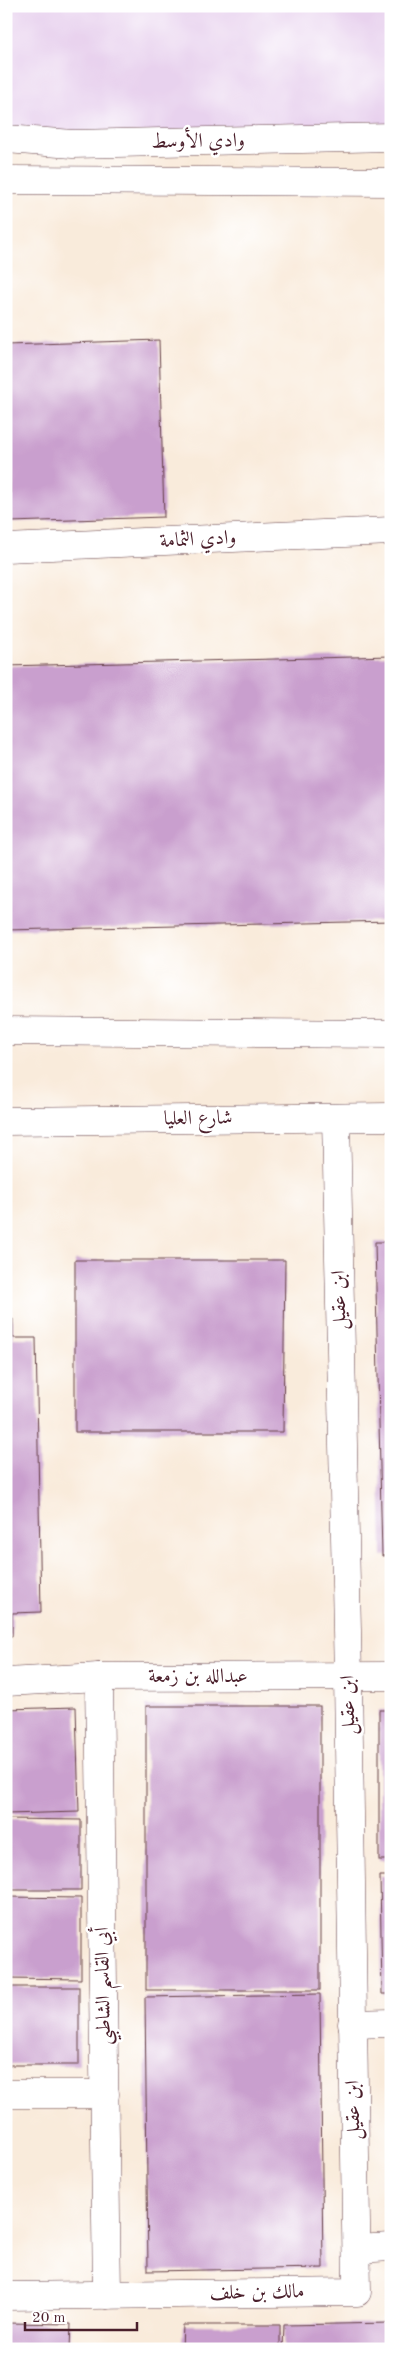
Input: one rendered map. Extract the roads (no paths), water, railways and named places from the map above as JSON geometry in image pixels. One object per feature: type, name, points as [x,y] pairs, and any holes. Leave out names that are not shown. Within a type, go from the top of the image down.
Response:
[{"type":"street","name":"وادي الأوسط","points":[[6,139],[73,144],[391,138]]},
{"type":"street","name":"وادي الأوسط","points":[[6,180],[391,182]]},
{"type":"street","name":"وادي الثمامة","points":[[6,548],[391,531]]},
{"type":"street","points":[[6,1032],[391,1034]]},
{"type":"street","name":"شارع العليا","points":[[6,1121],[391,1117]]},
{"type":"street","name":"ابن عقيل","points":[[336,1118],[348,1677],[357,2292]]},
{"type":"street","name":"عبدالله بن زمعة","points":[[6,1682],[99,1677],[391,1676]]},
{"type":"street","name":"أبي القاسم الشاطبي","points":[[99,1677],[107,2294]]},
{"type":"street","points":[[352,2024],[391,2023]]},
{"type":"street","points":[[6,2094],[105,2094]]},
{"type":"street","points":[[356,2249],[391,2247]]},
{"type":"street","name":"مالك بن خلف","points":[[6,2296],[357,2292]]}]
